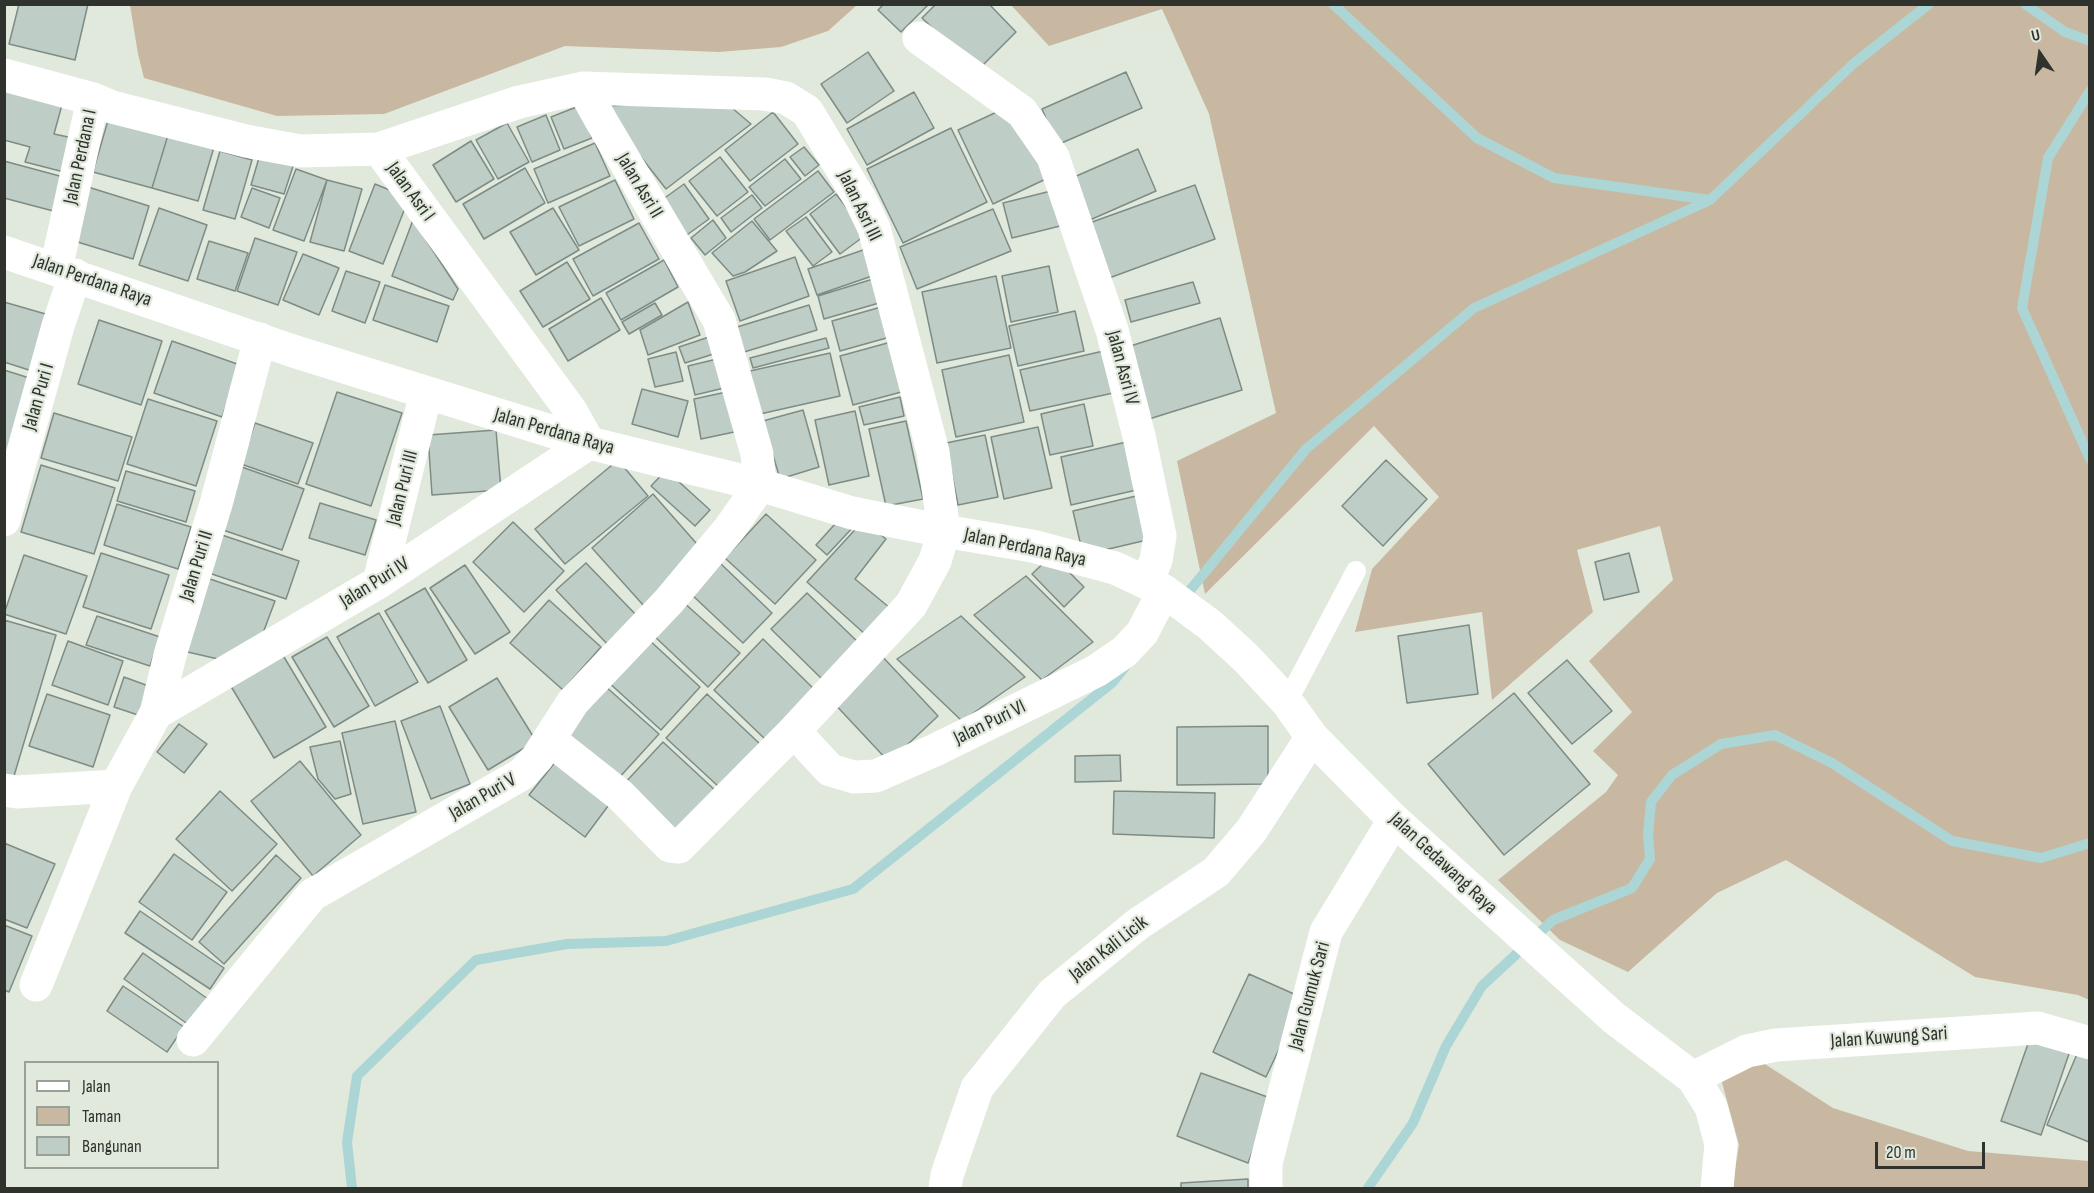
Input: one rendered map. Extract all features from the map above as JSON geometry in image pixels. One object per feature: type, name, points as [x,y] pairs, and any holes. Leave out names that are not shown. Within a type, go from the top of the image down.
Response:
[{"type":"street","name":"Jalan Asri IV","points":[[920,38],[1022,112],[1053,157],[1112,330],[1139,435],[1160,537],[1156,560],[1161,590]]},
{"type":"street","name":"Jalan Perdana I","points":[[4,75],[93,99],[66,272]]},
{"type":"street","points":[[379,150],[519,102],[583,88]]},
{"type":"street","name":"Jalan Asri II","points":[[583,88],[719,320],[757,454],[760,485]]},
{"type":"street","name":"Jalan Asri III","points":[[583,88],[765,94],[786,98],[807,111],[860,199],[874,228],[933,452],[944,531]]},
{"type":"street","name":"Jalan Asri I","points":[[93,99],[112,107],[246,141],[300,151],[379,150],[571,411],[588,443]]},
{"type":"street","name":"Jalan Perdana Raya","points":[[4,252],[260,339],[588,443],[760,485],[852,513],[1032,546],[1115,568]]},
{"type":"street","name":"Jalan Puri I","points":[[4,520],[58,326],[66,272]]},
{"type":"street","name":"Jalan Puri II","points":[[36,985],[116,786],[156,712],[170,655],[216,504],[260,339]]},
{"type":"street","name":"Jalan Puri III","points":[[380,582],[426,393]]},
{"type":"street","name":"Jalan Puri IV","points":[[156,712],[380,582],[588,443]]},
{"type":"street","name":"Jalan Puri V","points":[[193,1040],[312,895],[522,774],[537,758],[573,702],[669,601],[730,528],[760,485]]},
{"type":"street","points":[[549,739],[620,795],[670,846],[679,847],[794,730],[911,605],[935,561],[944,531]]},
{"type":"street","name":"Jalan Gedawang Raya","points":[[1115,568],[1161,590],[1210,625],[1246,658],[1287,702],[1312,737],[1394,820],[1614,1018],[1694,1078],[1711,1107],[1721,1144],[1718,1188]]},
{"type":"street","name":"Jalan Puri VI","points":[[794,730],[830,770],[854,777],[876,776],[935,750],[1096,671],[1124,652],[1142,633],[1161,590]]},
{"type":"street","name":"Jalan Kali Licik","points":[[945,1188],[947,1175],[977,1088],[1052,994],[1138,924],[1216,872],[1251,831],[1312,737]]},
{"type":"street","points":[[4,790],[17,792],[116,786]]},
{"type":"street","name":"Jalan Gumuk Sari","points":[[1266,1188],[1266,1163],[1326,932],[1394,820]]},
{"type":"street","name":"Jalan Kuwung Sari","points":[[1694,1078],[1747,1051],[1776,1045],[2038,1028],[2090,1043]]},
{"type":"lane","points":[[1287,702],[1356,571]]},
{"type":"green space","points":[[130,4],[857,5],[828,31],[781,47],[719,52],[565,46],[384,114],[277,116],[144,78]]},
{"type":"green space","points":[[1011,5],[2089,5],[2089,1000],[2078,995],[1975,977],[1786,860],[1717,893],[1628,972],[1560,940],[1498,880],[1606,792],[1618,775],[1593,751],[1632,712],[1589,661],[1673,580],[1660,526],[1577,550],[1593,612],[1492,700],[1482,612],[1355,632],[1372,569],[1439,497],[1374,426],[1205,594],[1177,461],[1276,413],[1209,114],[1162,9],[1049,46]]},
{"type":"green space","points":[[1754,1057],[1833,1108],[1968,1151],[2089,1161],[2089,1188],[1732,1188],[1739,1145],[1720,1075]]},
{"type":"building","points":[[19,4],[88,4],[75,60],[9,44]]},
{"type":"building","points":[[884,4],[929,4],[901,32],[878,10]]},
{"type":"building","points":[[936,4],[989,4],[1016,32],[977,71],[922,18]]},
{"type":"building","points":[[868,52],[894,91],[847,123],[821,84]]},
{"type":"building","points":[[1126,72],[1142,108],[1057,145],[1042,109]]},
{"type":"building","points":[[4,85],[63,101],[54,134],[73,138],[64,172],[25,162],[30,147],[4,140]]},
{"type":"building","points":[[914,92],[934,128],[867,165],[847,129]]},
{"type":"building","points":[[725,102],[751,124],[666,189],[601,106]]},
{"type":"building","points":[[1012,105],[1048,178],[993,204],[958,130]]},
{"type":"building","points":[[579,106],[592,138],[564,149],[551,117]]},
{"type":"building","points":[[773,112],[798,144],[750,181],[725,150]]},
{"type":"building","points":[[546,115],[560,150],[532,162],[517,127]]},
{"type":"building","points":[[109,117],[168,135],[152,188],[93,172]]},
{"type":"building","points":[[507,123],[529,162],[498,179],[476,140]]},
{"type":"building","points":[[951,128],[987,202],[903,243],[867,169]]},
{"type":"building","points":[[168,135],[214,147],[198,201],[152,188]]},
{"type":"building","points":[[471,141],[494,179],[456,202],[433,165]]},
{"type":"building","points":[[595,143],[610,176],[548,203],[534,169]]},
{"type":"building","points":[[804,147],[819,165],[805,176],[790,157]]},
{"type":"building","points":[[1138,149],[1156,191],[1083,223],[1065,181]]},
{"type":"building","points":[[220,151],[252,160],[235,219],[203,210]]},
{"type":"building","points":[[261,151],[295,160],[284,194],[251,185]]},
{"type":"building","points":[[720,157],[748,192],[717,216],[689,181]]},
{"type":"building","points":[[785,159],[801,179],[765,206],[749,187]]},
{"type":"building","points":[[4,161],[67,178],[57,212],[4,198]]},
{"type":"building","points":[[525,168],[545,203],[484,239],[463,204]]},
{"type":"building","points":[[296,169],[327,180],[304,241],[273,230]]},
{"type":"building","points":[[818,171],[834,192],[770,240],[754,219]]},
{"type":"building","points":[[327,180],[362,189],[344,251],[310,242]]},
{"type":"building","points":[[615,180],[634,219],[579,246],[559,207]]},
{"type":"building","points":[[375,184],[409,198],[383,264],[349,251]]},
{"type":"building","points":[[684,184],[709,219],[684,237],[659,202]]},
{"type":"building","points":[[1195,185],[1215,239],[1101,281],[1081,226]]},
{"type":"building","points":[[88,187],[149,206],[133,259],[71,240]]},
{"type":"building","points":[[252,188],[280,198],[269,228],[241,217]]},
{"type":"building","points":[[1059,189],[1068,224],[1012,238],[1003,203]]},
{"type":"building","points":[[836,194],[867,234],[840,254],[810,214]]},
{"type":"building","points":[[752,195],[762,208],[731,232],[721,218]]},
{"type":"building","points":[[159,208],[207,225],[188,281],[139,265]]},
{"type":"building","points":[[553,208],[579,250],[536,275],[510,232]]},
{"type":"building","points":[[993,209],[1011,251],[917,289],[900,247]]},
{"type":"building","points":[[806,217],[832,252],[813,266],[786,231]]},
{"type":"building","points":[[413,220],[458,289],[453,300],[392,276]]},
{"type":"building","points":[[713,220],[726,238],[705,255],[691,238]]},
{"type":"building","points":[[752,221],[777,251],[745,272],[733,276],[712,253]]},
{"type":"building","points":[[639,223],[659,259],[593,296],[573,259]]},
{"type":"building","points":[[255,238],[297,252],[278,305],[237,291]]},
{"type":"building","points":[[209,241],[248,253],[235,291],[197,279]]},
{"type":"building","points":[[866,249],[875,275],[817,295],[808,269]]},
{"type":"building","points":[[303,254],[339,268],[319,315],[283,300]]},
{"type":"building","points":[[795,257],[809,296],[740,321],[726,281]]},
{"type":"building","points":[[664,260],[678,287],[621,320],[606,293]]},
{"type":"building","points":[[567,262],[590,299],[543,327],[520,291]]},
{"type":"building","points":[[1049,266],[1058,312],[1011,322],[1002,276]]},
{"type":"building","points":[[346,271],[380,282],[365,323],[332,311]]},
{"type":"building","points":[[996,276],[1011,348],[937,363],[922,292]]},
{"type":"building","points":[[873,279],[879,303],[824,319],[818,296]]},
{"type":"building","points":[[1193,282],[1200,303],[1131,322],[1125,300]]},
{"type":"building","points":[[385,285],[449,306],[437,342],[373,320]]},
{"type":"building","points":[[601,298],[620,330],[568,361],[549,329]]},
{"type":"building","points":[[4,302],[49,315],[32,371],[4,362]]},
{"type":"building","points":[[688,302],[700,335],[648,355],[640,330]]},
{"type":"building","points":[[655,303],[662,315],[629,334],[622,322]]},
{"type":"building","points":[[809,305],[817,330],[744,352],[737,327]]},
{"type":"building","points":[[881,307],[890,337],[840,351],[832,321]]},
{"type":"building","points":[[1075,311],[1084,351],[1018,366],[1009,326]]},
{"type":"building","points":[[1220,318],[1242,390],[1149,419],[1127,347]]},
{"type":"building","points":[[99,320],[162,341],[141,405],[78,384]]},
{"type":"building","points":[[715,335],[720,352],[685,363],[679,347]]},
{"type":"building","points":[[826,338],[829,348],[753,368],[750,358]]},
{"type":"building","points":[[172,341],[240,365],[222,417],[154,393]]},
{"type":"building","points":[[891,342],[905,391],[853,405],[840,356]]},
{"type":"building","points":[[1108,350],[1118,392],[1030,411],[1020,370]]},
{"type":"building","points":[[676,352],[683,381],[655,387],[648,359]]},
{"type":"building","points":[[830,353],[840,396],[760,414],[750,371]]},
{"type":"building","points":[[1009,355],[1024,422],[956,437],[942,370]]},
{"type":"building","points":[[717,359],[724,388],[695,395],[688,366]]},
{"type":"building","points":[[4,370],[39,381],[15,458],[4,454]]},
{"type":"building","points":[[642,389],[688,401],[678,437],[632,424]]},
{"type":"building","points":[[731,391],[739,431],[701,439],[694,399]]},
{"type":"building","points":[[337,392],[402,413],[371,506],[306,484]]},
{"type":"building","points":[[900,397],[904,416],[864,425],[859,407]]},
{"type":"building","points":[[148,399],[217,421],[196,486],[127,464]]},
{"type":"building","points":[[1084,404],[1093,446],[1050,455],[1041,414]]},
{"type":"building","points":[[803,410],[819,467],[780,479],[763,421]]},
{"type":"building","points":[[855,411],[869,476],[829,485],[815,420]]},
{"type":"building","points":[[54,413],[132,437],[118,481],[41,458]]},
{"type":"building","points":[[906,421],[923,499],[886,506],[869,429]]},
{"type":"building","points":[[255,423],[313,443],[298,484],[241,464]]},
{"type":"building","points":[[1038,427],[1052,488],[1004,499],[991,437]]},
{"type":"building","points":[[496,430],[501,490],[432,495],[428,435]]},
{"type":"building","points":[[985,435],[998,497],[958,505],[946,443]]},
{"type":"building","points":[[1131,441],[1141,489],[1071,505],[1061,457]]},
{"type":"building","points":[[618,460],[648,496],[565,564],[535,529]]},
{"type":"building","points":[[1386,460],[1427,499],[1383,546],[1342,506]]},
{"type":"building","points":[[41,465],[115,488],[94,554],[21,532]]},
{"type":"building","points":[[239,466],[304,489],[282,550],[217,528]]},
{"type":"building","points":[[666,470],[710,510],[695,526],[651,486]]},
{"type":"building","points":[[126,471],[195,491],[186,522],[117,501]]},
{"type":"building","points":[[653,494],[704,552],[644,606],[592,548]]},
{"type":"building","points":[[1136,496],[1147,540],[1083,555],[1073,511]]},
{"type":"building","points":[[320,503],[376,520],[365,555],[309,538]]},
{"type":"building","points":[[117,504],[191,527],[178,569],[104,545]]},
{"type":"building","points":[[845,513],[856,524],[827,555],[816,545]]},
{"type":"building","points":[[766,514],[816,560],[775,604],[725,558]]},
{"type":"building","points":[[863,521],[886,539],[855,579],[890,608],[866,635],[807,582]]},
{"type":"building","points":[[513,522],[564,571],[524,612],[473,562]]},
{"type":"building","points":[[216,533],[299,561],[286,599],[203,571]]},
{"type":"building","points":[[101,553],[169,575],[151,629],[83,607]]},
{"type":"building","points":[[1629,553],[1639,592],[1604,600],[1595,562]]},
{"type":"building","points":[[24,555],[87,576],[66,634],[4,614]]},
{"type":"building","points":[[1052,555],[1084,587],[1064,607],[1032,574]]},
{"type":"building","points":[[586,563],[640,619],[610,647],[556,590]]},
{"type":"building","points":[[720,563],[772,613],[743,643],[691,594]]},
{"type":"building","points":[[465,565],[510,632],[475,654],[430,588]]},
{"type":"building","points":[[1026,576],[1093,642],[1042,680],[974,615]]},
{"type":"building","points":[[204,577],[275,601],[263,633],[218,659],[179,650]]},
{"type":"building","points":[[425,588],[467,660],[428,683],[385,611]]},
{"type":"building","points":[[807,593],[860,644],[824,681],[771,629]]},
{"type":"building","points":[[549,600],[601,647],[563,690],[510,643]]},
{"type":"building","points":[[682,601],[740,653],[708,687],[652,634]]},
{"type":"building","points":[[379,613],[418,682],[375,706],[337,637]]},
{"type":"building","points":[[97,616],[160,637],[150,666],[86,645]]},
{"type":"building","points":[[961,616],[1025,677],[962,721],[897,659]]},
{"type":"building","points":[[4,620],[56,635],[11,786],[4,784]]},
{"type":"building","points":[[1469,625],[1478,694],[1407,703],[1398,636]]},
{"type":"building","points":[[327,637],[369,706],[334,727],[292,657]]},
{"type":"building","points":[[647,638],[700,687],[661,730],[607,681]]},
{"type":"building","points":[[763,639],[816,691],[767,741],[714,690]]},
{"type":"building","points":[[68,641],[123,661],[108,705],[52,685]]},
{"type":"building","points":[[281,652],[326,727],[274,758],[229,683]]},
{"type":"building","points":[[880,654],[938,716],[889,762],[831,700]]},
{"type":"building","points":[[1567,660],[1612,711],[1572,744],[1528,693]]},
{"type":"building","points":[[124,677],[154,688],[144,717],[114,707]]},
{"type":"building","points":[[497,678],[536,741],[488,770],[449,707]]},
{"type":"building","points":[[605,686],[659,734],[617,780],[563,731]]},
{"type":"building","points":[[1514,693],[1590,784],[1504,855],[1428,764]]},
{"type":"building","points":[[47,694],[110,715],[93,767],[29,746]]},
{"type":"building","points":[[707,694],[760,744],[719,787],[666,738]]},
{"type":"building","points":[[440,706],[470,784],[431,799],[401,721]]},
{"type":"building","points":[[395,721],[416,812],[363,824],[342,733]]},
{"type":"building","points":[[179,724],[207,744],[184,773],[157,752]]},
{"type":"building","points":[[1268,726],[1268,784],[1177,785],[1177,727]]},
{"type":"building","points":[[340,741],[351,794],[335,799],[318,779],[310,747]]},
{"type":"building","points":[[663,742],[717,792],[675,836],[622,786]]},
{"type":"building","points":[[1120,755],[1121,781],[1075,782],[1075,756]]},
{"type":"building","points":[[300,761],[361,835],[313,876],[251,801]]},
{"type":"building","points":[[556,761],[611,802],[585,837],[529,795]]},
{"type":"building","points":[[220,791],[277,844],[232,891],[176,839]]},
{"type":"building","points":[[1114,791],[1215,793],[1214,838],[1113,834]]},
{"type":"building","points":[[4,843],[55,864],[27,928],[4,919]]},
{"type":"building","points":[[174,854],[227,892],[192,940],[139,902]]},
{"type":"building","points":[[276,855],[301,878],[224,964],[199,942]]},
{"type":"building","points":[[140,911],[224,968],[210,989],[125,933]]},
{"type":"building","points":[[4,925],[32,936],[9,992],[4,990]]},
{"type":"building","points":[[143,953],[208,999],[189,1025],[124,979]]},
{"type":"building","points":[[1249,974],[1303,998],[1266,1077],[1213,1052]]},
{"type":"building","points":[[123,986],[184,1027],[167,1052],[107,1011]]},
{"type":"building","points":[[2030,1038],[2070,1051],[2041,1135],[2001,1121]]},
{"type":"building","points":[[2077,1054],[2090,1059],[2089,1142],[2047,1125]]},
{"type":"building","points":[[1201,1073],[1273,1099],[1248,1163],[1177,1136]]},
{"type":"building","points":[[1248,1179],[1248,1188],[1181,1188],[1181,1183]]},
{"type":"waterway","points":[[1333,4],[1477,138],[1554,178],[1710,200]]},
{"type":"waterway","points":[[1182,600],[1306,449],[1474,308],[1710,200],[1853,64],[1929,4]]},
{"type":"waterway","points":[[2025,4],[2065,32],[2090,41]]},
{"type":"waterway","points":[[2090,91],[2048,158],[2022,308],[2090,459]]},
{"type":"waterway","points":[[352,1188],[347,1142],[357,1076],[476,960],[567,944],[666,941],[853,889],[1113,682],[1125,667]]},
{"type":"waterway","points":[[1368,1188],[1413,1123],[1446,1046],[1482,986],[1553,920],[1632,888],[1650,859],[1648,835],[1651,802],[1672,775],[1721,744],[1775,735],[1832,763],[1952,841],[2041,858],[2090,843]]}]
